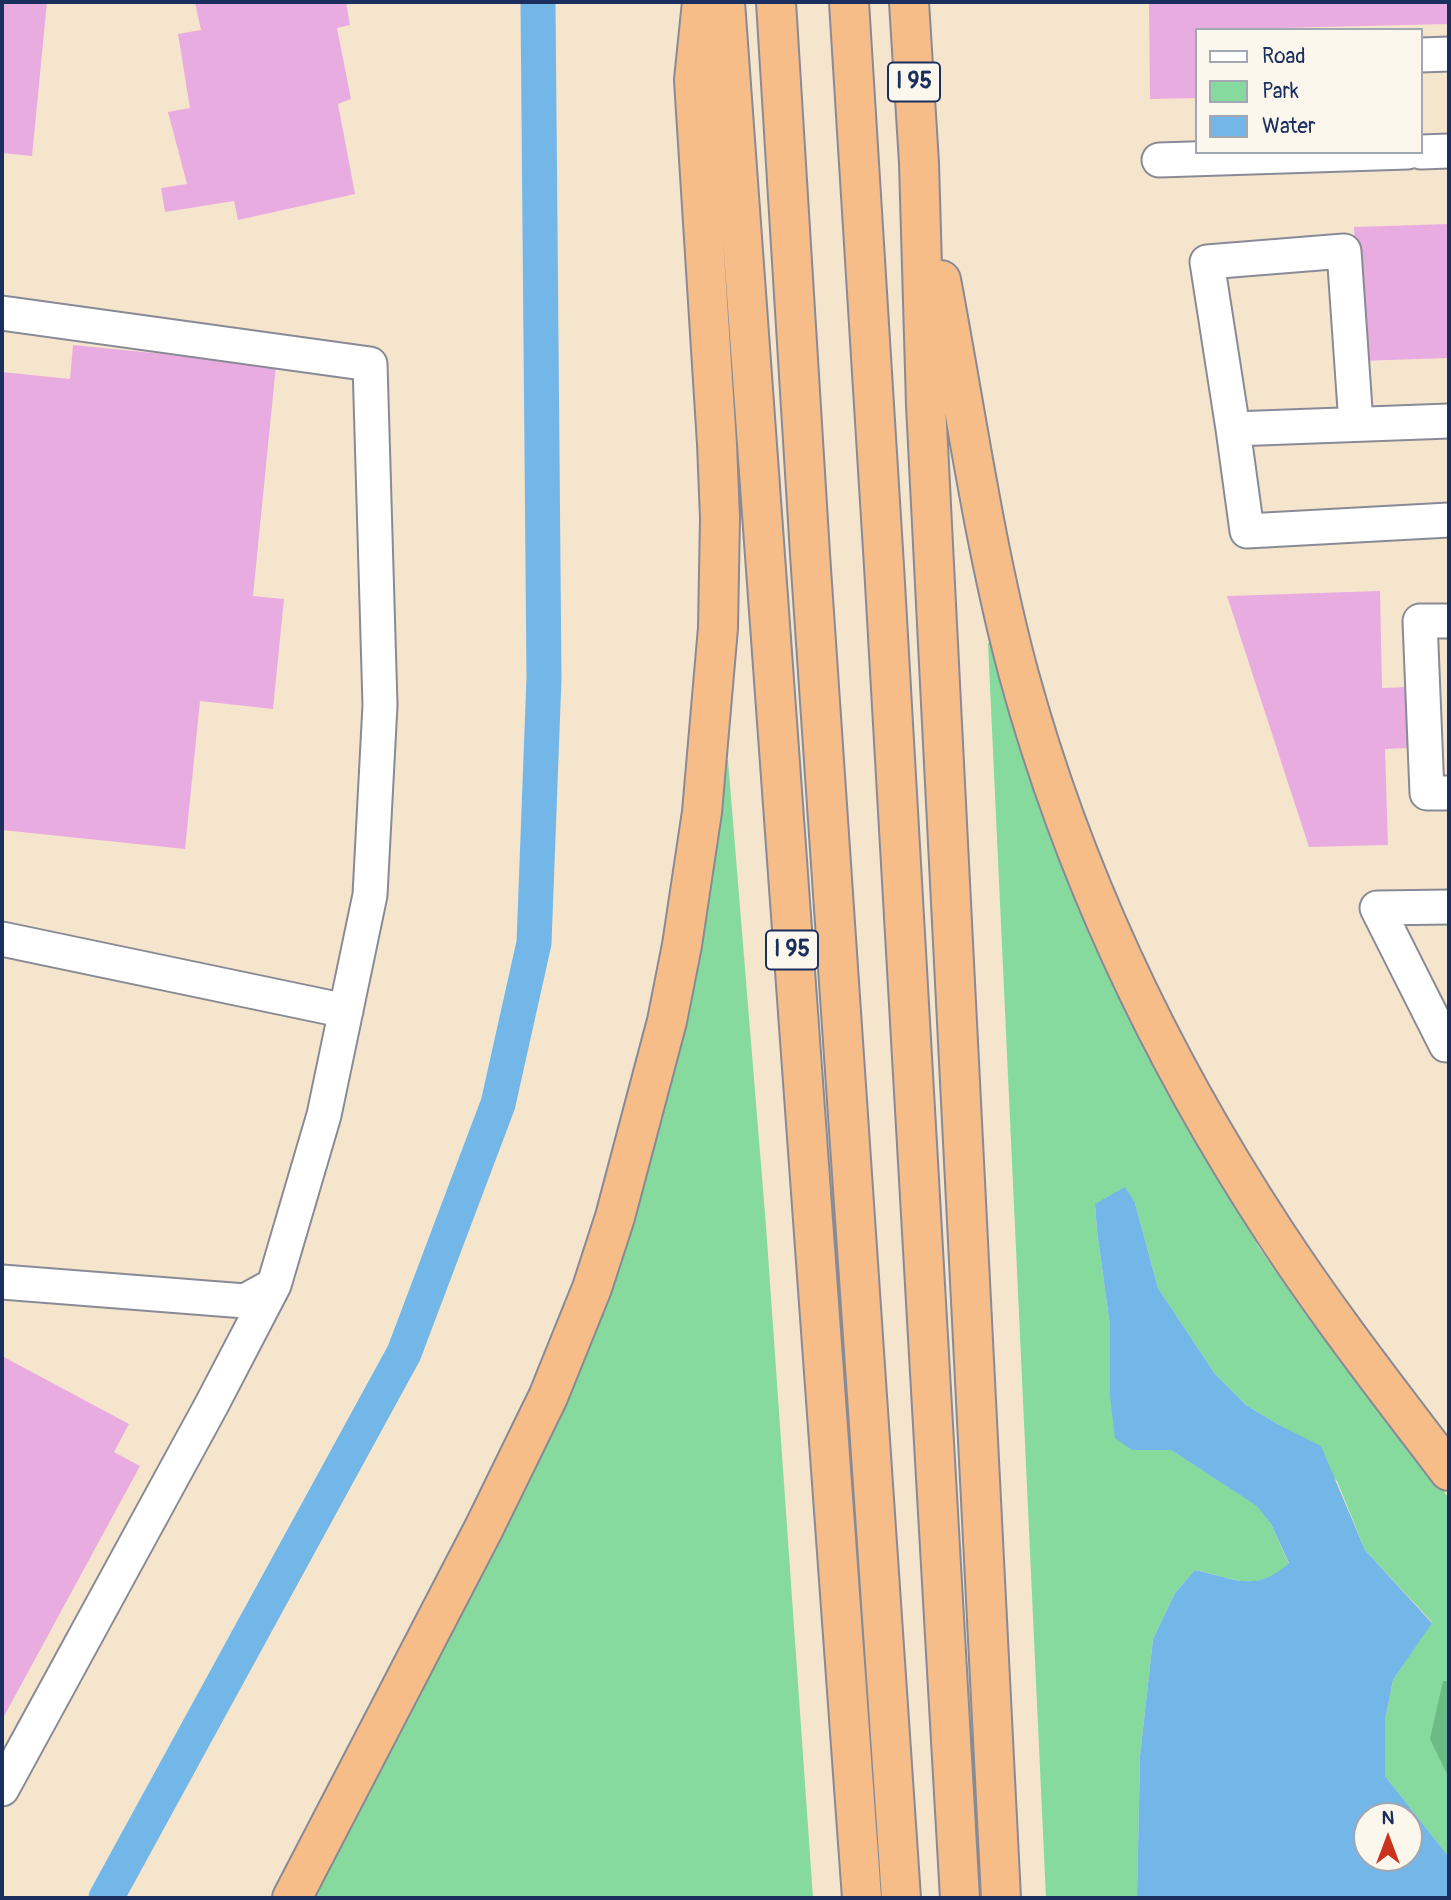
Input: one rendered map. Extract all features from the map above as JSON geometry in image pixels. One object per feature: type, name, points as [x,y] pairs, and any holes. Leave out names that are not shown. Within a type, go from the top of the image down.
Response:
[{"type":"highway","points":[[292,1898],[548,1397],[592,1288],[615,1217],[667,1021],[682,945],[702,812],[718,628],[720,518],[717,444],[694,80],[702,2]]},
{"type":"highway","name":"I 95","points":[[725,2],[862,1898]]},
{"type":"highway","points":[[776,2],[812,582],[901,1898]]},
{"type":"highway","points":[[849,2],[960,1898]]},
{"type":"highway","name":"I 95","points":[[909,2],[919,163],[926,405],[1001,1898]]},
{"type":"highway","points":[[919,163],[965,407],[985,531],[1000,599],[1043,755],[1099,905],[1166,1047],[1233,1166],[1321,1301],[1449,1471]]},
{"type":"lane","points":[[1423,55],[1449,54]]},
{"type":"lane","points":[[1423,152],[1449,151]]},
{"type":"lane","points":[[1159,160],[1346,154]]},
{"type":"lane","points":[[1356,424],[1344,251],[1207,262],[1247,531],[1449,520]]},
{"type":"lane","points":[[2,313],[370,364],[380,705],[370,895],[324,1115],[274,1285],[206,1416],[2,1789]]},
{"type":"lane","points":[[1233,429],[1449,421]]},
{"type":"lane","points":[[1449,621],[1420,621],[1436,715],[1427,793],[1449,793]]},
{"type":"lane","points":[[1449,907],[1377,908],[1446,1045],[1449,1045]]},
{"type":"lane","points":[[2,939],[346,1011]]},
{"type":"lane","points":[[2,1282],[245,1301],[274,1285]]},
{"type":"green space","points":[[999,640],[1213,1164],[1258,1246],[1306,1315],[1449,1498],[1449,1857],[1423,1824],[1423,1802],[1406,1802],[1385,1776],[1385,1721],[1393,1680],[1432,1622],[1365,1550],[1337,1481],[1281,1426],[1246,1405],[1215,1374],[1158,1288],[1135,1203],[1095,1204],[1110,1326],[1110,1395],[1132,1450],[1171,1450],[1258,1506],[1271,1524],[1289,1564],[1265,1579],[1254,1581],[1233,1580],[1195,1570],[1175,1593],[1153,1639],[1140,1756],[1137,1898],[1046,1898],[988,643]]},
{"type":"green space","points":[[723,760],[728,760],[766,1226],[813,1898],[308,1898],[574,1374]]},
{"type":"green space","points":[[1443,1681],[1449,1681],[1449,1778],[1430,1739]]},
{"type":"water","points":[[1125,1187],[1135,1203],[1158,1288],[1215,1374],[1246,1405],[1321,1446],[1365,1550],[1432,1623],[1393,1680],[1385,1721],[1385,1776],[1406,1802],[1353,1802],[1353,1872],[1423,1872],[1423,1824],[1449,1857],[1449,1898],[1137,1898],[1140,1756],[1153,1639],[1175,1593],[1195,1570],[1255,1581],[1277,1573],[1289,1563],[1271,1524],[1257,1506],[1171,1450],[1132,1450],[1115,1438],[1110,1396],[1110,1326],[1095,1204]]},
{"type":"building","points":[[2,2],[47,2],[32,156],[2,153]]},
{"type":"building","points":[[195,2],[346,2],[350,25],[337,28],[351,99],[338,104],[355,194],[238,220],[234,201],[165,212],[161,188],[187,184],[168,112],[190,108],[178,34],[201,30]]},
{"type":"building","points":[[1149,2],[1449,2],[1449,24],[1196,28],[1196,98],[1150,99]]},
{"type":"building","points":[[1449,224],[1449,358],[1359,361],[1354,227]]},
{"type":"building","points":[[73,345],[276,365],[253,596],[284,599],[273,709],[200,701],[185,849],[2,830],[2,372],[70,379]]},
{"type":"building","points":[[1380,591],[1382,688],[1408,687],[1410,748],[1385,749],[1388,845],[1309,847],[1227,596]]},
{"type":"building","points":[[2,1356],[129,1424],[114,1452],[140,1466],[2,1720]]},
{"type":"waterway","points":[[106,1898],[404,1353],[498,1104],[534,943],[544,678],[538,2]]}]
